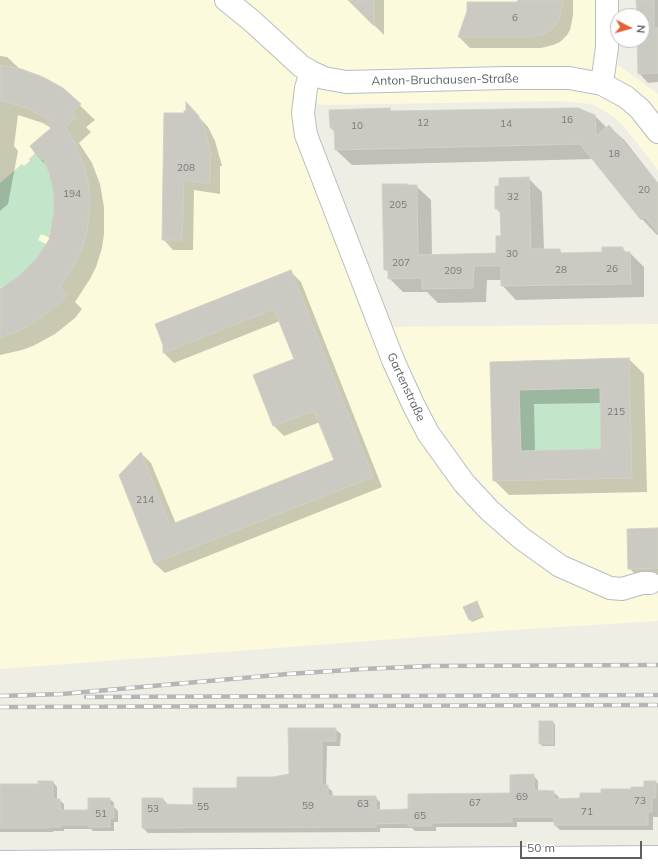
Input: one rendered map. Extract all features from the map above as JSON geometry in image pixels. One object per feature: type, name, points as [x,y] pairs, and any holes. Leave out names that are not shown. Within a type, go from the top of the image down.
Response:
[{"type":"street","name":"Anton-Bruchausen-Straße","points":[[226,0],[252,21],[293,60],[311,72],[324,78],[346,82],[569,78],[602,84],[626,97],[640,109],[658,132]]},
{"type":"street","points":[[602,84],[607,47],[607,0]]},
{"type":"street","name":"Gartenstraße","points":[[311,72],[306,88],[303,113],[306,135],[393,360],[413,404],[428,432],[464,483],[489,510],[522,538],[560,566],[610,588],[622,589],[642,583],[650,583]]},
{"type":"street","points":[[0,862],[336,863],[658,857]]},
{"type":"shaded area","points":[[0,0],[616,0],[616,8],[610,8],[610,48],[617,48],[618,65],[658,94],[658,170],[626,129],[613,116],[592,104],[557,101],[324,105],[312,102],[317,143],[391,327],[658,324],[658,621],[526,629],[0,669]]},
{"type":"green space","points":[[36,152],[39,160],[42,158],[46,165],[53,188],[54,210],[49,235],[52,236],[51,238],[41,234],[38,240],[48,245],[47,247],[45,246],[25,271],[13,281],[0,288],[0,183],[22,164],[24,166],[30,161],[29,159]]},
{"type":"green space","points":[[600,388],[601,449],[521,451],[519,390]]},
{"type":"building","points":[[348,0],[374,0],[374,26]]},
{"type":"building","points":[[518,0],[564,0],[558,22],[552,29],[544,34],[530,37],[458,37],[467,11],[467,2],[517,2]]},
{"type":"building","points":[[636,0],[654,0],[654,28],[658,28],[658,73],[638,74],[637,48],[650,48],[650,8],[636,8]]},
{"type":"building","points":[[0,65],[21,69],[43,77],[63,88],[81,104],[71,112],[77,117],[65,127],[77,147],[85,169],[88,180],[90,204],[87,232],[81,251],[75,264],[60,287],[68,294],[60,303],[40,319],[18,331],[0,338],[0,289],[19,276],[36,259],[49,240],[54,210],[53,188],[49,173],[43,158],[40,160],[30,146],[51,128],[46,123],[49,120],[27,108],[0,100]]},
{"type":"building","points":[[186,102],[198,115],[205,130],[212,156],[210,156],[210,184],[184,180],[182,240],[162,240],[164,113],[184,113],[184,111],[186,111]]},
{"type":"building","points":[[390,108],[390,111],[578,108],[595,115],[596,136],[609,125],[658,184],[658,233],[645,217],[641,220],[580,144],[335,150],[334,128],[330,128],[329,110]]},
{"type":"building","points":[[529,177],[531,249],[560,249],[560,253],[602,252],[602,247],[623,247],[623,252],[630,252],[631,284],[501,286],[501,266],[474,266],[473,288],[422,289],[422,278],[388,279],[388,270],[384,270],[382,184],[417,185],[418,255],[496,253],[496,236],[501,236],[500,209],[495,209],[495,186],[499,186],[499,178]]},
{"type":"building","points":[[291,270],[373,477],[154,563],[119,475],[141,452],[170,525],[334,460],[314,411],[273,426],[253,375],[294,359],[274,309],[163,353],[163,345],[155,324]]},
{"type":"building","points":[[629,358],[632,478],[493,481],[490,362]],"holes":[[[600,388],[601,449],[521,451],[519,390]]]},
{"type":"building","points":[[658,528],[658,568],[628,569],[627,529]]},
{"type":"building","points":[[477,601],[482,615],[469,620],[463,607]]},
{"type":"building","points":[[539,721],[553,721],[553,744],[539,744]]},
{"type":"building","points":[[288,728],[336,728],[336,741],[322,741],[322,785],[328,785],[328,796],[376,796],[376,810],[408,809],[408,794],[510,793],[510,775],[534,774],[534,790],[554,791],[554,799],[580,798],[580,793],[601,793],[601,789],[631,789],[631,787],[644,787],[644,781],[656,781],[656,798],[652,798],[652,812],[648,812],[648,825],[554,825],[554,817],[512,817],[512,822],[432,823],[432,826],[408,826],[408,823],[376,824],[376,827],[142,828],[142,798],[163,798],[163,804],[193,805],[193,788],[237,788],[237,777],[273,777],[289,774]]},
{"type":"building","points":[[38,781],[53,781],[53,799],[60,799],[61,810],[88,810],[88,798],[110,798],[110,806],[114,806],[114,818],[110,818],[110,827],[60,825],[60,827],[49,827],[50,828],[0,828],[0,784],[38,784]]},
{"type":"railway","points":[[0,696],[62,694],[288,674],[363,669],[430,666],[658,665]]},
{"type":"railway","points":[[86,697],[658,695]]},
{"type":"railway","points":[[0,707],[658,705]]}]
